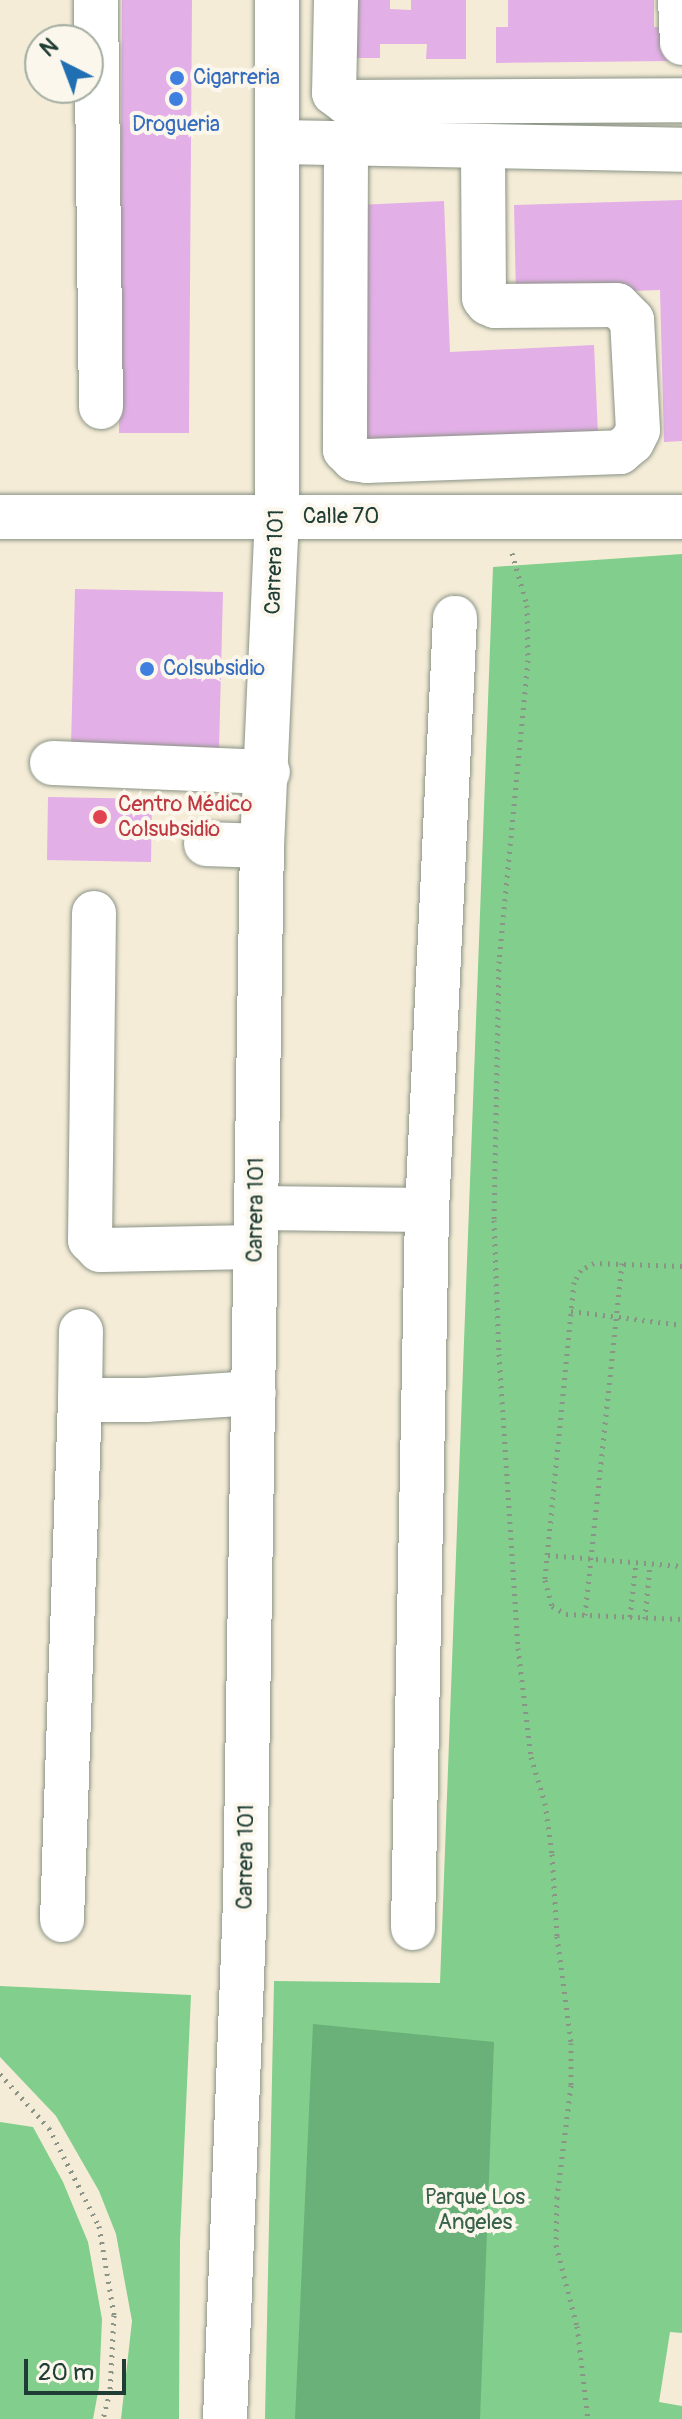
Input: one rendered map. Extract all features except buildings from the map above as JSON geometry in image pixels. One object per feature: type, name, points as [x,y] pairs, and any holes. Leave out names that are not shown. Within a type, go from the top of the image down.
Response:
[{"type":"street","points":[[96,0],[101,407]]},
{"type":"street","name":"Carrera 101","points":[[225,2419],[245,1900],[262,846],[268,772],[277,517],[280,142],[277,0]]},
{"type":"street","points":[[336,0],[334,93],[346,102],[682,100]]},
{"type":"street","points":[[680,0],[682,43]]},
{"type":"street","points":[[280,142],[346,146],[682,150]]},
{"type":"street","points":[[346,146],[345,450],[354,459],[366,461],[620,452],[632,442],[638,430],[632,320],[617,305],[495,306],[488,303],[484,298],[483,146]]},
{"type":"street","name":"Calle 70","points":[[0,517],[682,517]]},
{"type":"street","points":[[413,1928],[427,1210],[455,618]]},
{"type":"street","points":[[52,763],[268,772]]},
{"type":"street","points":[[206,844],[262,846]]},
{"type":"street","points":[[94,913],[90,1240],[100,1250],[256,1228],[362,1206],[427,1210]]},
{"type":"street","points":[[62,1920],[81,1331]]},
{"type":"street","points":[[80,1400],[146,1400],[254,1393]]},
{"type":"path","points":[[505,517],[516,576],[527,605],[528,660],[499,961],[494,1220],[499,1354],[518,1648],[531,1757],[545,1803],[552,1854],[557,1936],[571,2043],[571,2085],[557,2197],[556,2245],[577,2326],[588,2419]]},
{"type":"path","points":[[682,1266],[594,1263],[581,1270],[574,1282],[545,1580],[552,1606],[566,1614],[682,1619]]},
{"type":"path","points":[[585,1615],[622,1263]]},
{"type":"path","points":[[571,1311],[682,1325]]},
{"type":"path","points":[[547,1555],[682,1566]]},
{"type":"path","points":[[630,1617],[636,1562]]},
{"type":"path","points":[[645,1619],[650,1564]]},
{"type":"path","points":[[0,2074],[49,2128],[99,2226],[114,2315],[110,2391],[103,2419]]},
{"type":"green space","name":"Parque Los Angeles","points":[[682,554],[682,2333],[670,2332],[659,2402],[682,2406],[682,2419],[265,2419],[274,1981],[440,1983],[493,567]]},
{"type":"green space","points":[[0,1986],[191,1995],[180,2241],[179,2419],[121,2419],[132,2321],[116,2234],[99,2191],[56,2116],[0,2057]]},
{"type":"green space","points":[[313,2024],[494,2042],[480,2419],[295,2419]]},
{"type":"green space","points":[[0,2122],[33,2127],[63,2182],[88,2242],[102,2319],[99,2387],[93,2419],[0,2419]]},
{"type":"place","name":"Cigarreria","points":[[177,78]]},
{"type":"place","name":"Drogueria","points":[[176,99]]},
{"type":"place","name":"Colsubsidio","points":[[147,669]]},
{"type":"place","name":"Centro Médico Colsubsidio","points":[[100,817]]}]
